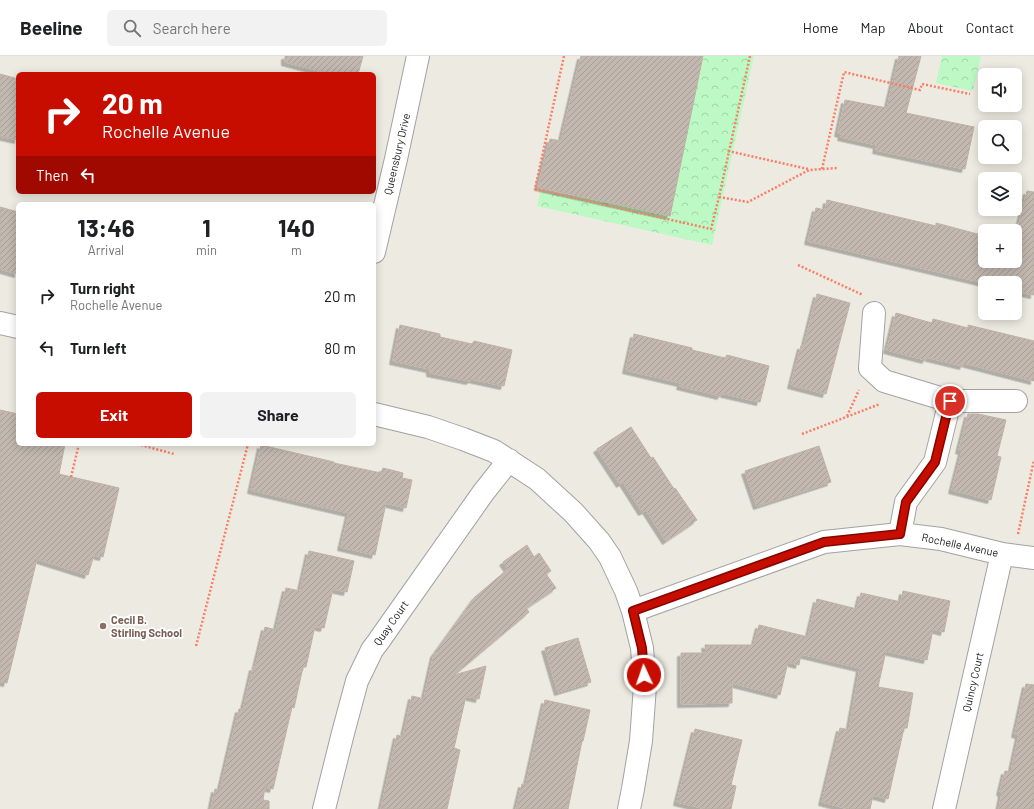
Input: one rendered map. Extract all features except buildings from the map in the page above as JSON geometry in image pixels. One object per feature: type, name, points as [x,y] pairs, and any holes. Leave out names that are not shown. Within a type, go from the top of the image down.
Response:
[{"type":"street","name":"Queensbury Drive","points":[[376,244],[418,56]]},
{"type":"street","points":[[874,313],[870,368],[884,381],[950,401],[1016,401]]},
{"type":"street","points":[[0,323],[16,327]]},
{"type":"street","points":[[900,534],[906,502],[935,462],[950,401]]},
{"type":"street","points":[[376,414],[428,427],[494,451],[509,460],[537,479],[573,512],[599,541],[610,557],[626,591],[633,611],[642,648],[645,686],[641,741],[629,809]]},
{"type":"street","name":"Quay Court","points":[[324,809],[342,733],[357,681],[372,650],[483,493],[509,460]]},
{"type":"street","name":"Rochelle Avenue","points":[[633,611],[824,542],[900,534],[941,539],[1017,556]]},
{"type":"street","name":"Quincy Court","points":[[944,809],[1017,556]]},
{"type":"path","points":[[564,56],[535,189],[711,229],[750,56]]},
{"type":"path","points":[[822,169],[844,72],[920,90],[922,84],[970,94]]},
{"type":"path","points":[[728,151],[809,170],[838,168]]},
{"type":"path","points":[[719,196],[748,202],[809,170]]},
{"type":"path","points":[[798,265],[875,300],[874,313]]},
{"type":"path","points":[[847,416],[870,368]]},
{"type":"path","points":[[802,434],[880,403]]},
{"type":"path","points":[[71,477],[79,446]]},
{"type":"path","points":[[144,446],[174,454]]},
{"type":"path","points":[[196,646],[247,446]]},
{"type":"path","points":[[1017,556],[1034,460]]},
{"type":"green space","points":[[704,56],[754,56],[712,245],[537,206],[541,190],[668,214]]},
{"type":"green space","points":[[942,56],[981,56],[973,91],[936,83]]},
{"type":"place","name":"Cecil B. Stirling School","points":[[103,626]]},
{"type":"route","points":[[644,675],[642,648],[633,611],[824,542],[900,534],[906,502],[935,462],[950,401]]}]
